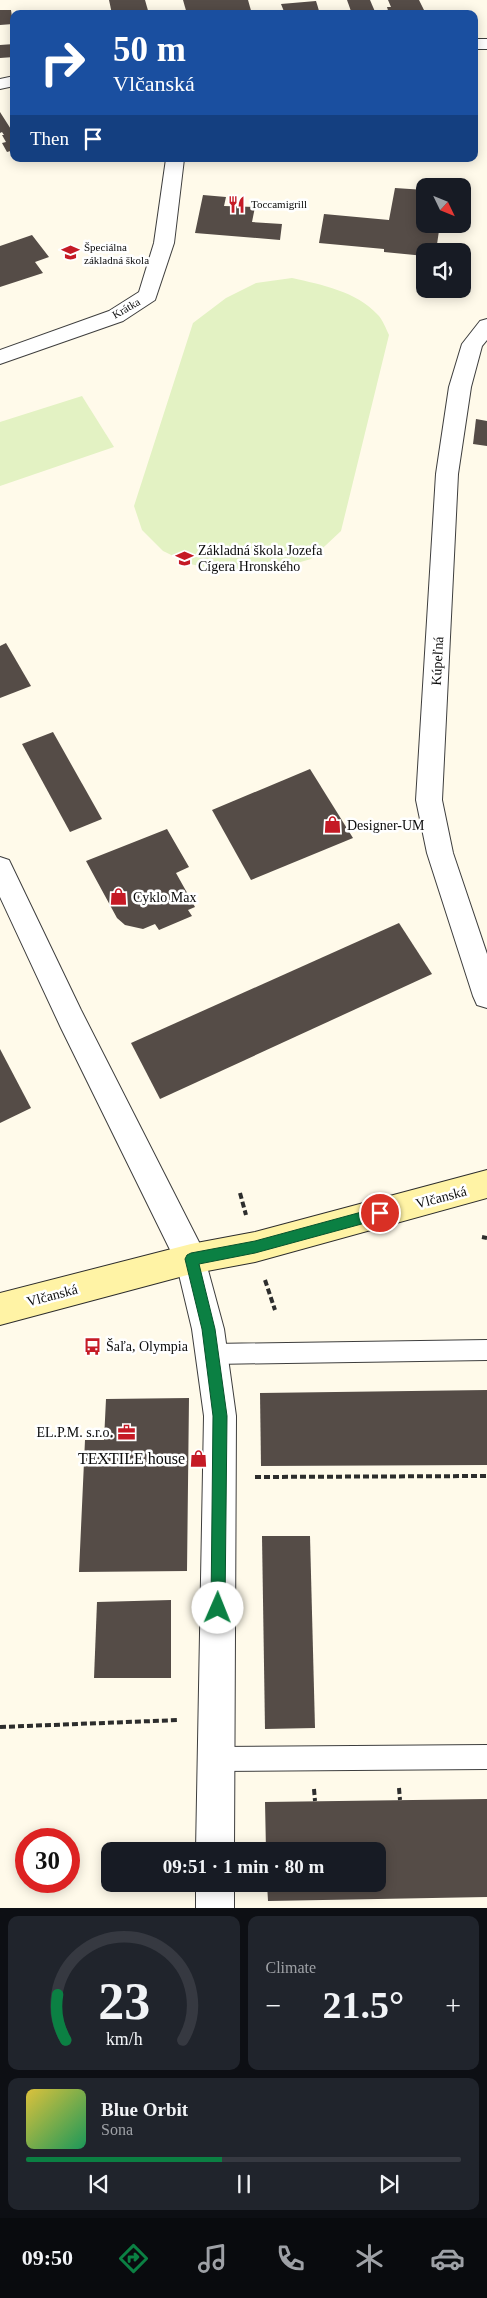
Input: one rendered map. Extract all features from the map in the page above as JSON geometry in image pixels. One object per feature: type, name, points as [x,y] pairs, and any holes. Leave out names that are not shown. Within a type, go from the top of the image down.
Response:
[{"type":"street","name":"Krátka","points":[[0,358],[116,316],[148,295],[164,243],[175,162]]},
{"type":"street","name":"Kúpeľná","points":[[487,326],[472,344],[460,387],[447,474],[429,800],[440,853],[487,996]]},
{"type":"street","points":[[0,868],[71,1019],[191,1259],[213,1354],[220,1416],[216,1842]]},
{"type":"street","name":"Vlčanská","points":[[0,1309],[191,1259],[255,1247],[487,1184]]},
{"type":"street","points":[[215,1892],[215,1908]]},
{"type":"lane","points":[[213,1354],[487,1350]]},
{"type":"lane","points":[[216,1759],[487,1757]]},
{"type":"path","points":[[240,1192],[246,1216]]},
{"type":"path","points":[[482,1237],[487,1238]]},
{"type":"path","points":[[263,1276],[275,1310]]},
{"type":"path","points":[[219,1477],[487,1476]]},
{"type":"path","points":[[0,1727],[217,1718]]},
{"type":"green space","points":[[292,278],[338,290],[360,300],[380,317],[389,335],[341,531],[311,559],[269,571],[224,571],[190,564],[163,551],[142,530],[134,506],[193,323],[226,298],[256,283]]},
{"type":"green space","points":[[82,396],[114,447],[0,486],[0,422]]},
{"type":"building","points":[[109,0],[145,0],[148,10],[111,10]]},
{"type":"building","points":[[183,0],[248,0],[251,10],[186,10]]},
{"type":"building","points":[[347,0],[370,0],[374,10],[351,10]]},
{"type":"building","points":[[388,0],[419,0],[424,10],[388,10],[387,7],[391,7]]},
{"type":"building","points":[[316,1],[319,10],[283,10],[281,4]]},
{"type":"building","points":[[0,10],[10,10],[10,24],[0,25]]},
{"type":"building","points":[[10,44],[10,57],[0,58],[0,45]]},
{"type":"building","points":[[0,112],[10,128],[10,151],[7,152],[2,143],[6,142],[2,132],[0,133]]},
{"type":"building","points":[[395,188],[416,189],[416,233],[439,233],[437,243],[416,243],[416,255],[384,252],[384,249],[319,243],[324,214],[389,220]]},
{"type":"building","points":[[203,195],[226,197],[224,206],[255,207],[252,222],[282,224],[280,240],[195,233]]},
{"type":"building","points":[[32,235],[49,257],[35,262],[43,273],[0,287],[0,246]]},
{"type":"building","points":[[476,419],[487,421],[487,446],[473,444]]},
{"type":"building","points":[[6,643],[31,686],[0,698],[0,646]]},
{"type":"building","points":[[53,732],[102,819],[70,832],[22,744]]},
{"type":"building","points":[[310,769],[353,838],[251,880],[212,810]]},
{"type":"building","points":[[167,829],[189,867],[176,873],[195,907],[188,910],[192,916],[159,930],[155,924],[143,929],[125,925],[117,918],[86,861]]},
{"type":"building","points":[[399,923],[432,974],[160,1099],[131,1043]]},
{"type":"building","points":[[0,1049],[31,1108],[0,1123]]},
{"type":"building","points":[[487,1390],[487,1465],[261,1466],[260,1393]]},
{"type":"building","points":[[189,1398],[187,1571],[79,1572],[85,1440],[104,1440],[106,1399]]},
{"type":"building","points":[[262,1536],[310,1536],[315,1728],[265,1729]]},
{"type":"building","points":[[171,1600],[171,1678],[94,1678],[97,1602]]},
{"type":"building","points":[[487,1799],[487,1897],[268,1901],[267,1892],[386,1892],[386,1842],[266,1842],[265,1802]]},
{"type":"place","name":"Toccamigrill","points":[[237,204]]},
{"type":"place","name":"Špeciálna základná škola","points":[[70,253]]},
{"type":"place","name":"Základná škola Jozefa Cígera Hronského","points":[[184,558]]},
{"type":"place","name":"Designer-UM","points":[[333,825]]},
{"type":"place","name":"Cyklo Max","points":[[119,897]]},
{"type":"place","name":"Šaľa, Olympia","points":[[92,1346]]},
{"type":"place","name":"EL.P.M. s.r.o.","points":[[127,1432]]},
{"type":"place","name":"TEXTILE house","points":[[199,1458]]},
{"type":"route","points":[[218,1608],[220,1416],[213,1354],[191,1259],[255,1247],[380,1213]]}]
